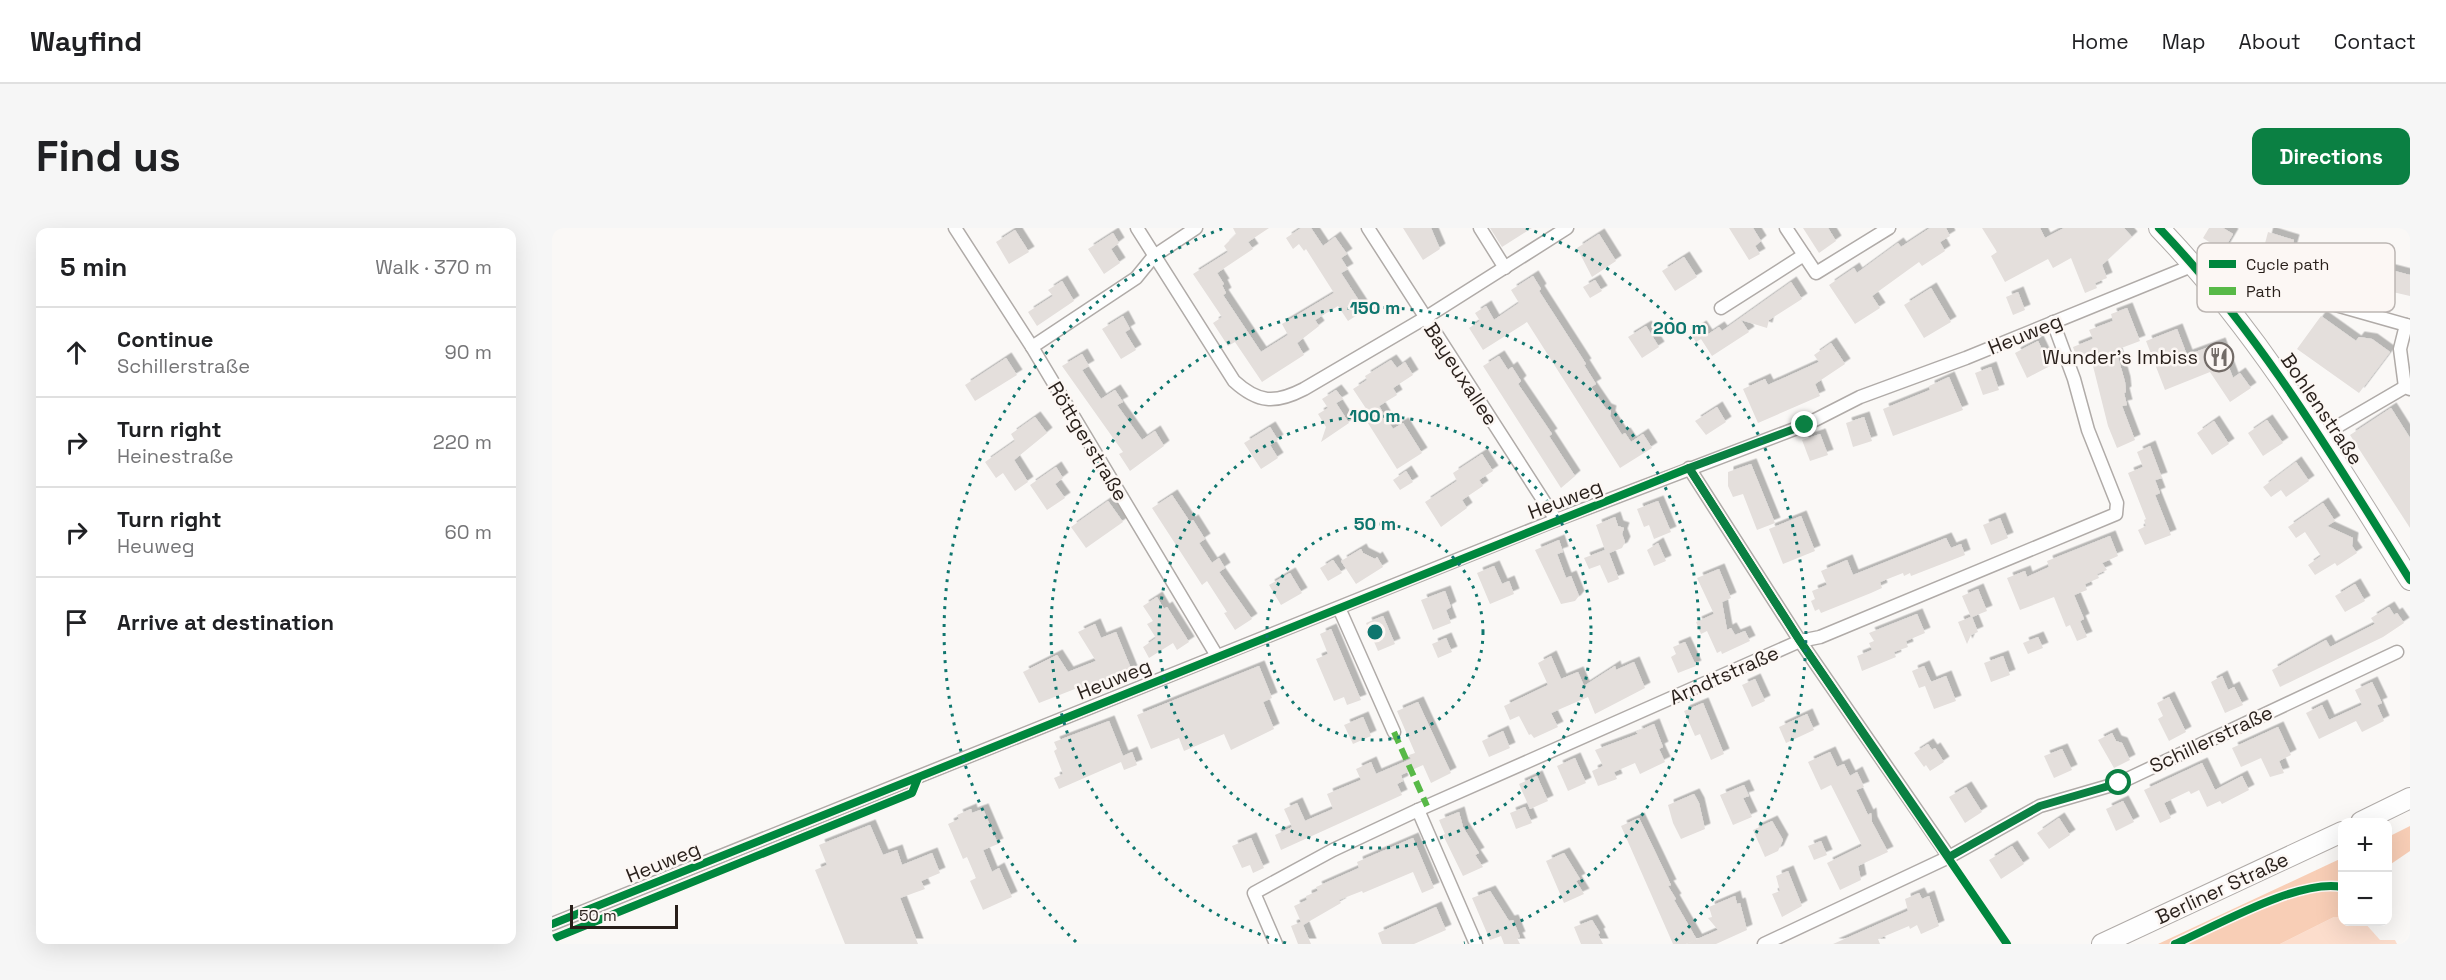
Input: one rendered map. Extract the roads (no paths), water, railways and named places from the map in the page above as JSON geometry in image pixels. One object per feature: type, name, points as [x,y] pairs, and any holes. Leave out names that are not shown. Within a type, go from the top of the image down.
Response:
[{"type":"main road","name":"Bohlenstraße","points":[[2158,228],[2197,269]]},
{"type":"main road","name":"Bohlenstraße","points":[[2233,312],[2321,436],[2408,572]]},
{"type":"main road","points":[[2369,818],[2410,798]]},
{"type":"main road","name":"Berliner Straße","points":[[2102,944],[2338,834]]},
{"type":"street","name":"Röttgerstraße","points":[[955,228],[1032,347],[1217,656]]},
{"type":"street","points":[[1137,228],[1234,381],[1248,394],[1266,399],[1285,399],[1304,389],[1425,318],[1567,228]]},
{"type":"street","points":[[1032,347],[1136,278],[1154,256],[1196,228]]},
{"type":"street","name":"Bayeuxallee","points":[[1368,228],[1556,520]]},
{"type":"street","points":[[1480,228],[1505,268]]},
{"type":"street","points":[[1786,228],[1816,273],[1889,228]]},
{"type":"street","points":[[1721,308],[1804,255]]},
{"type":"street","name":"Heuweg","points":[[552,924],[1556,520],[1805,425],[1860,397],[2194,265]]},
{"type":"street","points":[[2321,436],[2408,388],[2400,349],[2408,326],[2359,312]]},
{"type":"street","name":"Arndtstraße","points":[[1276,944],[1254,892],[1334,850],[1418,810],[1800,641],[1820,636],[2116,514],[2117,503],[2088,430],[2074,379],[2053,322]]},
{"type":"street","points":[[1689,468],[1800,641],[1949,857]]},
{"type":"street","points":[[1339,608],[1394,732]]},
{"type":"street","name":"Schillerstraße","points":[[1764,944],[1949,857],[2040,806],[2119,783],[2397,652]]},
{"type":"street","points":[[1418,810],[1476,944]]},
{"type":"place","name":"Wunder's Imbiss","points":[[2219,357]]}]
